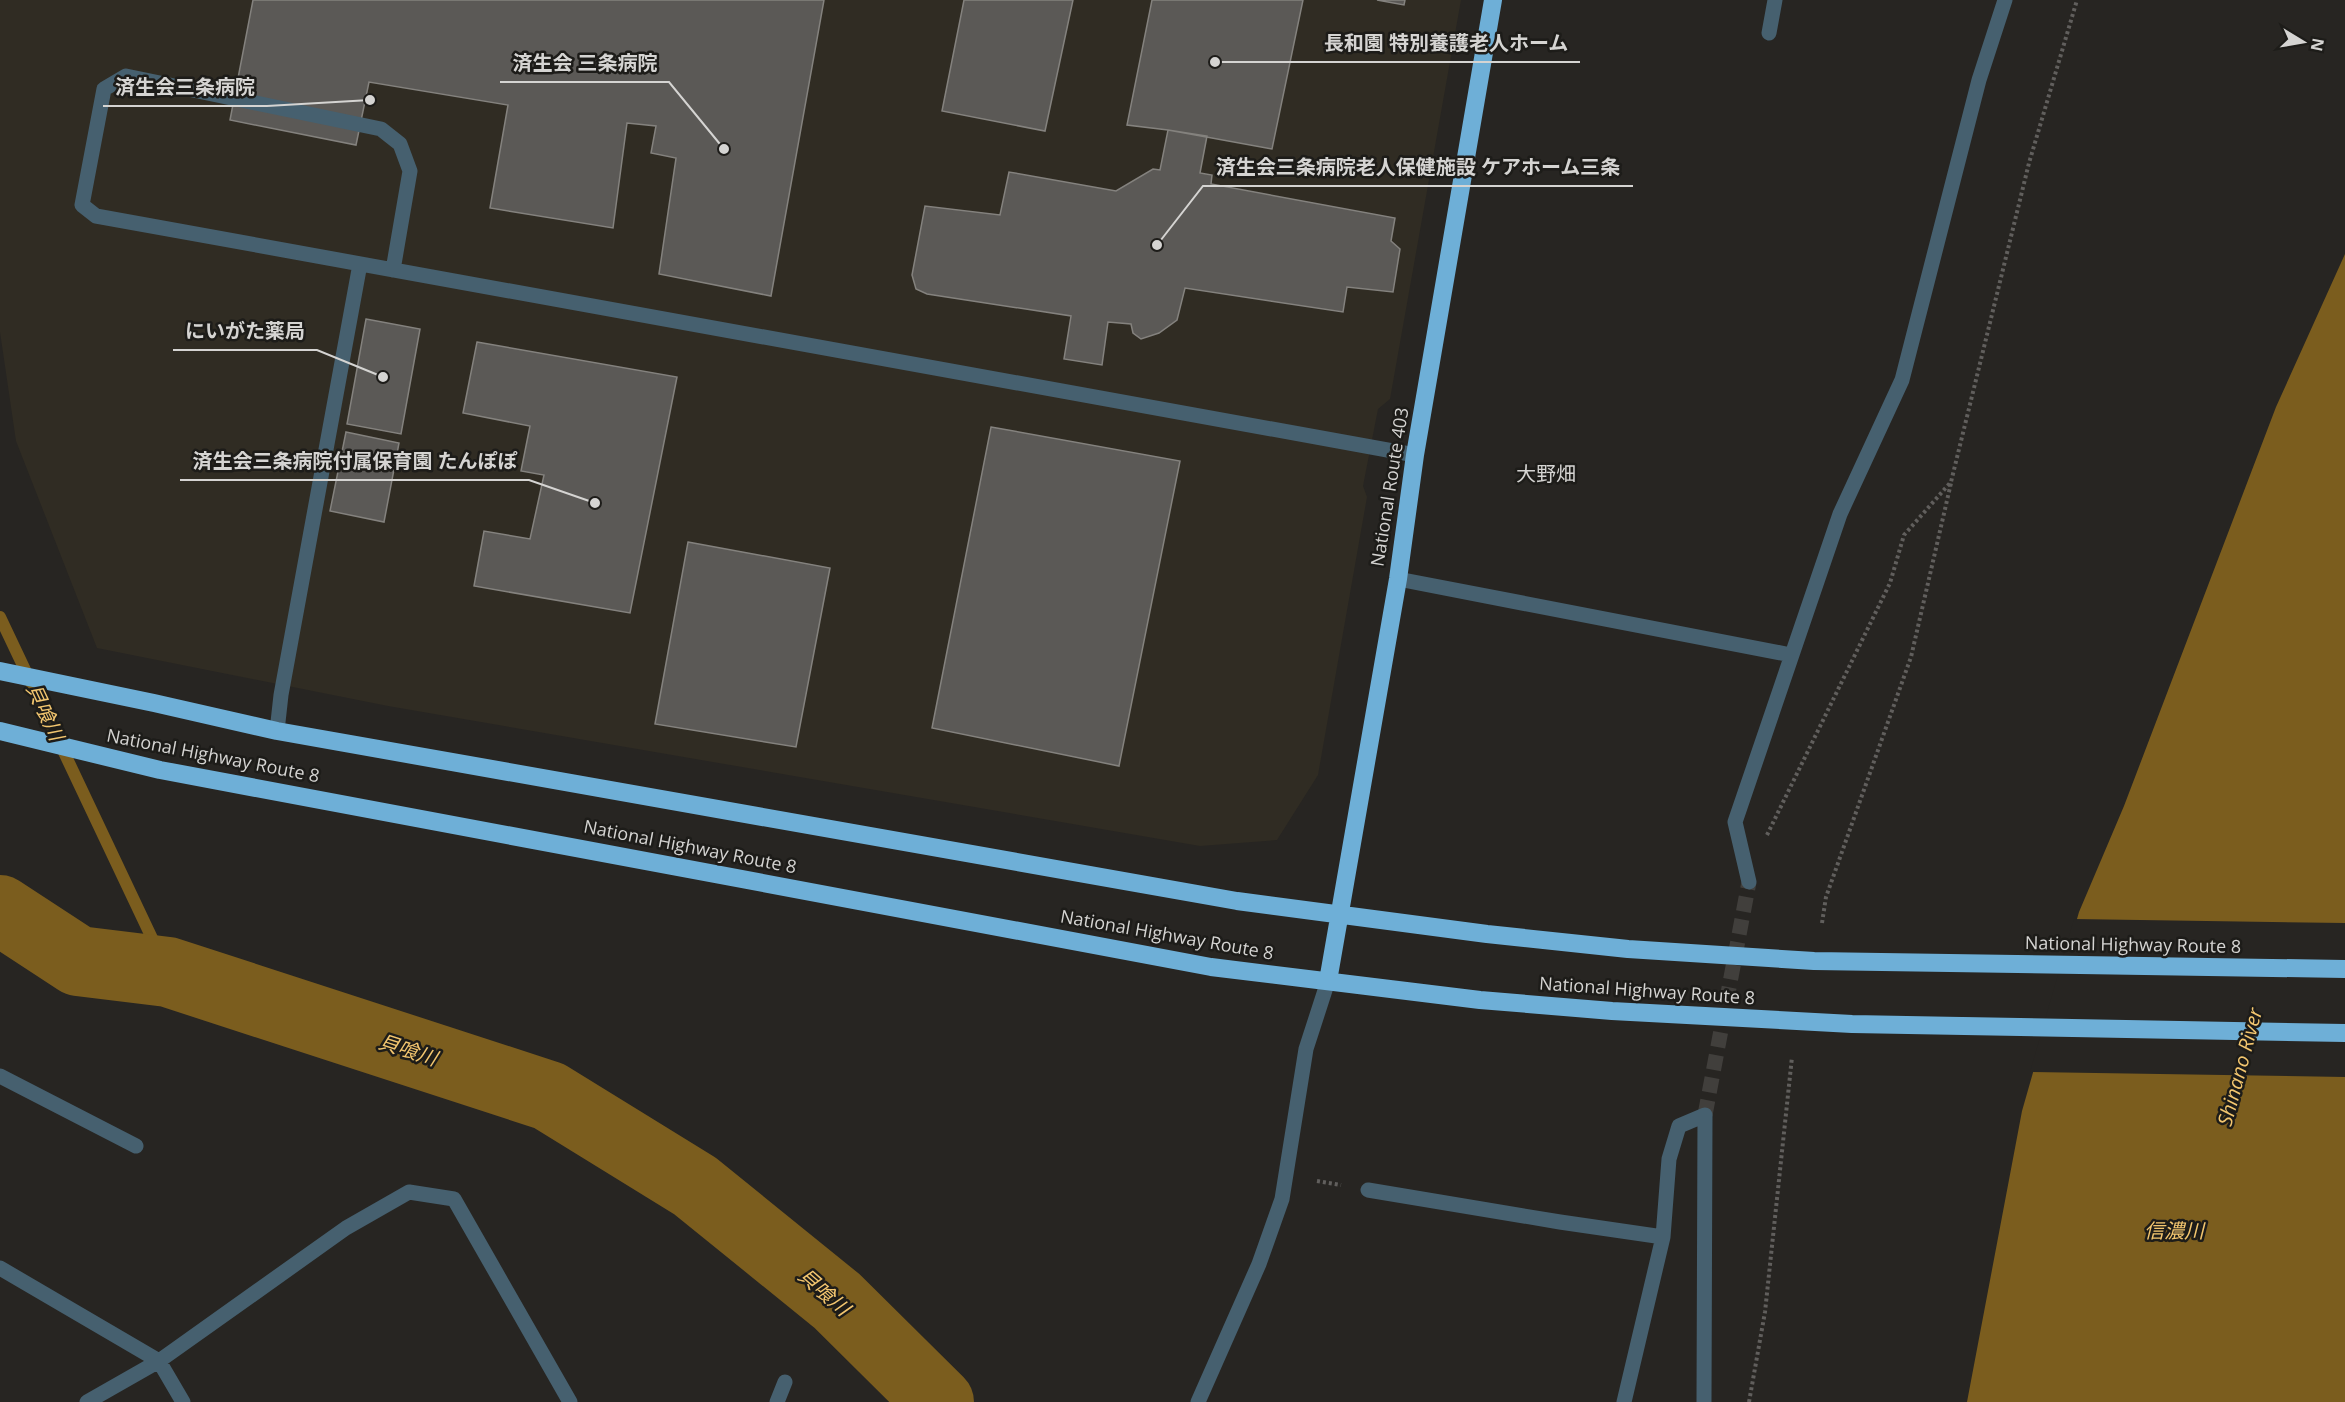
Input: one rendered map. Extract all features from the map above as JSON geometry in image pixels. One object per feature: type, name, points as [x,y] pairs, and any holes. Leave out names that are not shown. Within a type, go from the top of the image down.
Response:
[{"type":"highway","name":"National Route 403","points":[[1328,981],[1398,579],[1415,455],[1493,0]]},
{"type":"highway","name":"National Highway Route 8","points":[[0,672],[277,731],[1225,898],[1487,934],[1628,949],[1865,962],[2345,969]]},
{"type":"highway","name":"National Highway Route 8","points":[[0,731],[160,770],[1211,967],[1480,1000],[1590,1010],[1852,1024],[2345,1033]]},
{"type":"street","points":[[1769,33],[1775,0]]},
{"type":"street","points":[[1749,882],[1735,822],[1840,514],[1902,380],[1979,80],[2005,0]]},
{"type":"street","points":[[393,270],[410,171],[400,144],[381,129],[126,76],[104,89],[82,205],[96,216],[393,270],[1415,455]]},
{"type":"street","points":[[277,731],[281,695],[360,264]]},
{"type":"street","points":[[1398,579],[1791,655]]},
{"type":"street","points":[[1198,1402],[1258,1264],[1282,1199],[1306,1049],[1328,981]]},
{"type":"street","points":[[0,1076],[136,1146]]},
{"type":"street","points":[[1624,1402],[1663,1237],[1669,1159],[1680,1126],[1706,1115],[1704,1402]]},
{"type":"street","points":[[1368,1190],[1663,1237]]},
{"type":"street","points":[[87,1402],[159,1361],[346,1228],[409,1192],[454,1199],[570,1402]]},
{"type":"street","points":[[0,1268],[159,1361],[183,1402]]},
{"type":"street","points":[[777,1402],[785,1382]]},
{"type":"path","points":[[1821,923],[1826,897],[1911,657],[2029,163],[2077,0]]},
{"type":"path","points":[[1749,882],[1770,829],[1890,583],[1904,535],[1951,482]]},
{"type":"path","points":[[1749,1402],[1765,1312],[1792,1057]]},
{"type":"shaded area","points":[[0,0],[1461,0],[1390,399],[1378,409],[1363,486],[1367,497],[1318,775],[1277,840],[1200,846],[388,706],[97,648],[16,441],[0,332]]},
{"type":"water","name":"信濃川","points":[[2345,254],[2345,1402],[1967,1402],[2022,1111],[2079,912],[2124,806],[2276,407]]},
{"type":"pier","points":[[2074,919],[2345,923],[2345,1077],[2030,1072]]},
{"type":"building","points":[[253,0],[824,0],[771,296],[659,274],[676,158],[651,153],[656,126],[627,123],[613,228],[490,208],[508,105],[369,82],[356,145],[230,120]]},
{"type":"building","points":[[964,0],[1073,0],[1045,131],[942,111]]},
{"type":"building","points":[[1152,0],[1303,0],[1272,149],[1127,125]]},
{"type":"building","points":[[1377,0],[1405,0],[1404,5]]},
{"type":"building","points":[[1168,130],[1207,136],[1200,173],[1212,175],[1211,184],[1395,218],[1391,241],[1400,249],[1393,292],[1347,287],[1343,312],[1185,288],[1177,320],[1159,333],[1141,339],[1133,333],[1131,324],[1108,322],[1102,365],[1064,359],[1071,316],[927,294],[916,289],[912,275],[925,206],[1000,215],[1009,172],[1116,191],[1153,169],[1160,170]]},
{"type":"building","points":[[366,319],[420,329],[401,434],[347,424]]},
{"type":"building","points":[[477,342],[677,377],[630,613],[474,586],[484,531],[530,539],[544,475],[521,471],[530,426],[463,413]]},
{"type":"building","points":[[991,427],[1180,461],[1119,766],[932,728]]},
{"type":"building","points":[[346,432],[399,443],[384,522],[330,511]]},
{"type":"building","points":[[688,542],[830,568],[796,747],[655,724]]},
{"type":"waterway","name":"貝喰川","points":[[0,617],[168,972]]},
{"type":"waterway","name":"貝喰川","points":[[0,910],[78,961],[168,972],[549,1096],[695,1186],[837,1301],[939,1402]]},
{"type":"tunnel","points":[[1705,1115],[1749,882]]},
{"type":"place","name":"長和園 特別養護老人ホーム","points":[[1215,62]]},
{"type":"place","name":"済生会三条病院","points":[[370,100]]},
{"type":"place","name":"済生会 三条病院","points":[[724,149]]},
{"type":"place","name":"済生会三条病院老人保健施設 ケアホーム三条","points":[[1157,245]]},
{"type":"place","name":"にいがた薬局","points":[[383,377]]},
{"type":"place","name":"済生会三条病院付属保育園 たんぽぽ","points":[[595,503]]},
{"type":"district","name":"大野畑","points":[[1546,474]]},
{"type":"water label","name":"Shinano River","points":[[2240,1067]]}]
